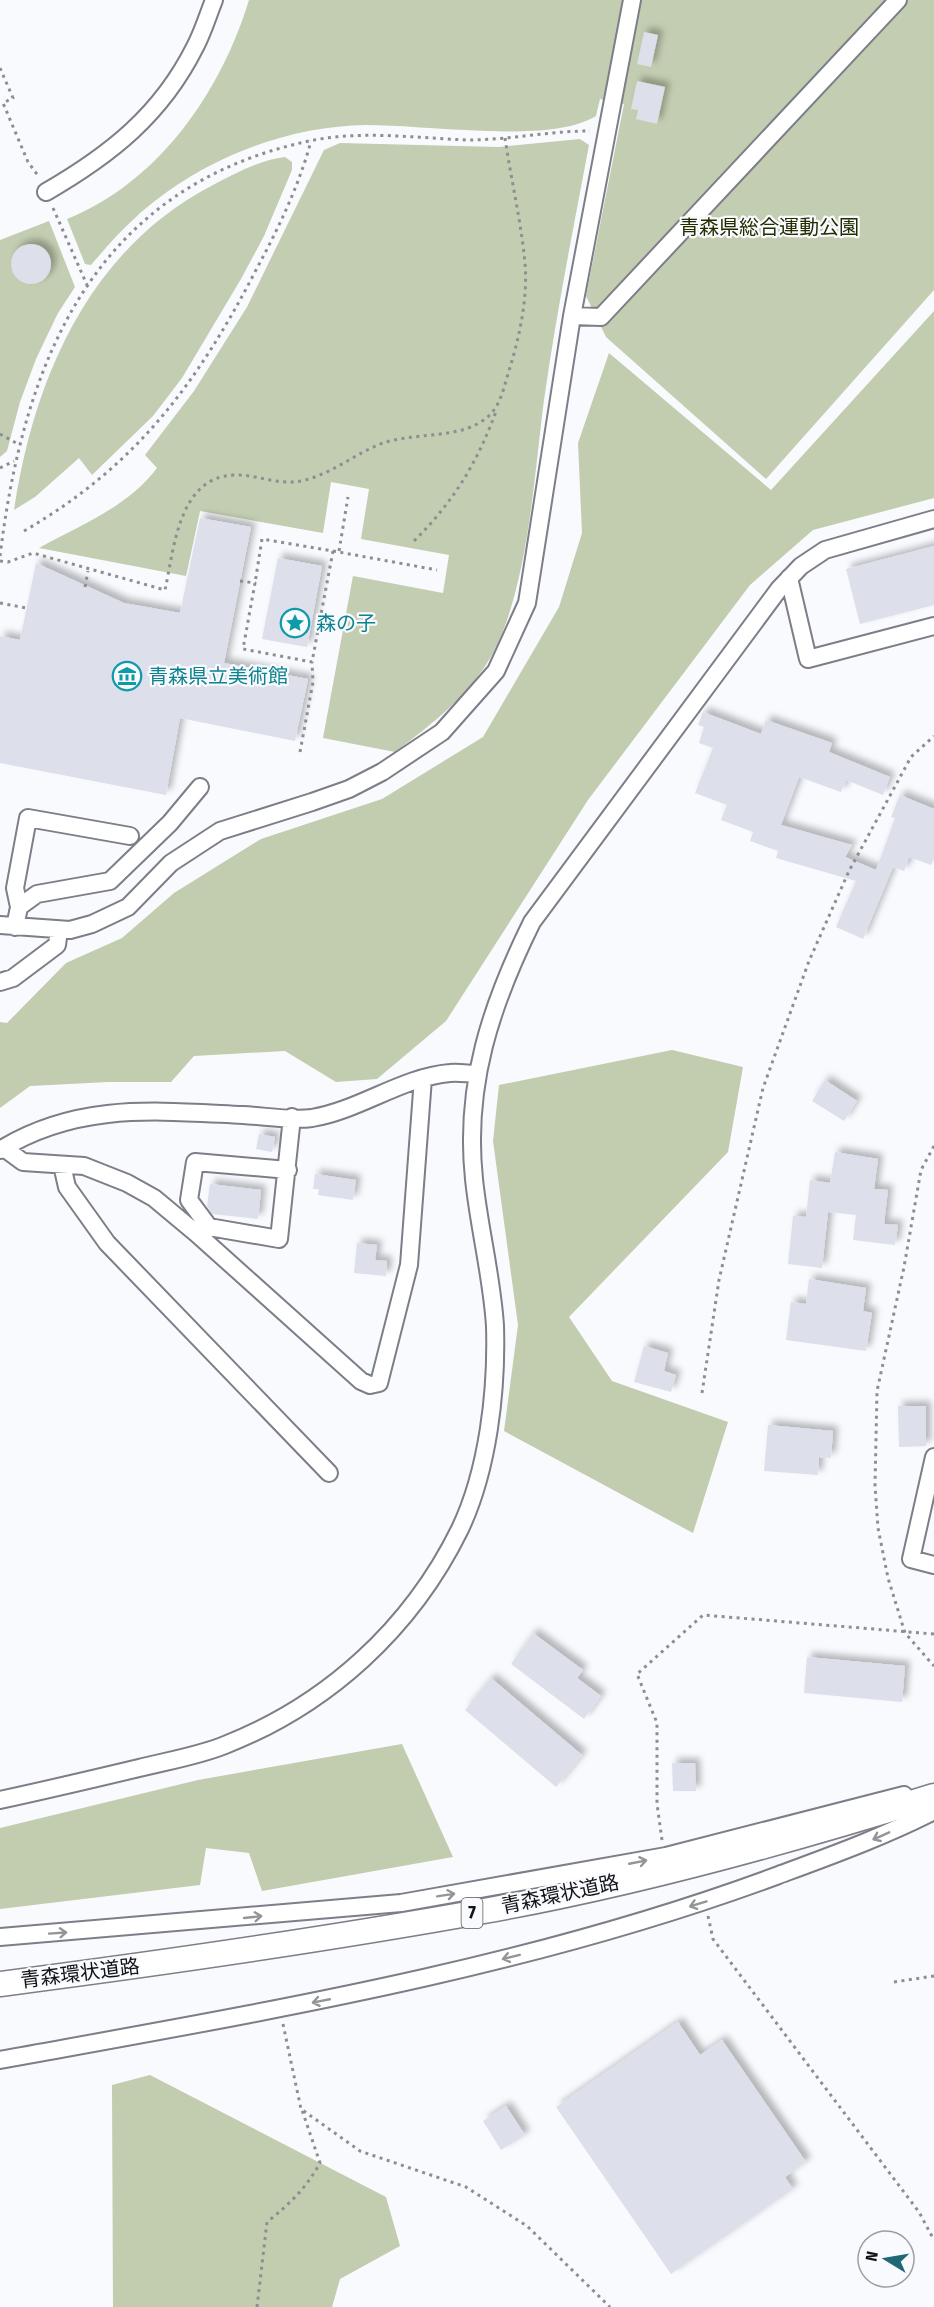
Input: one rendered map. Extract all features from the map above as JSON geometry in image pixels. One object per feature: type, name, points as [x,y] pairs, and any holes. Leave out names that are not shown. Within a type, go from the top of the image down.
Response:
[{"type":"highway","name":"青森環状道路","points":[[0,1984],[179,1961],[486,1911],[700,1863],[847,1823],[934,1796]]},
{"type":"street","points":[[46,192],[116,147],[148,116],[171,87],[195,47],[214,0]]},
{"type":"street","points":[[200,787],[170,823],[110,881],[37,894],[19,907],[8,926],[70,930],[92,924],[128,908],[171,863],[220,831],[349,789],[382,772],[442,732],[496,671],[527,603],[572,316],[632,0]]},
{"type":"street","points":[[572,316],[601,317],[898,0]]},
{"type":"street","points":[[0,1800],[222,1747],[286,1718],[342,1679],[387,1634],[440,1565],[461,1527],[482,1463],[491,1412],[495,1365],[495,1323],[474,1177],[472,1123],[477,1074],[489,1023],[507,974],[532,922],[701,690],[789,578],[801,566],[825,550],[934,519]]},
{"type":"street","points":[[789,578],[808,659],[934,626]]},
{"type":"street","points":[[19,907],[15,888],[28,818],[130,836]]},
{"type":"street","points":[[0,982],[14,978],[57,945],[59,930]]},
{"type":"street","points":[[423,1078],[409,1265],[379,1383],[369,1385],[361,1381],[154,1198],[127,1183],[84,1166],[23,1162],[2,1149],[23,1136],[93,1115],[133,1110],[310,1118],[352,1108],[423,1078],[450,1073],[477,1074]]},
{"type":"street","points":[[288,1170],[195,1162],[189,1200],[209,1227],[279,1239],[288,1170],[292,1117]]},
{"type":"street","points":[[62,1165],[67,1187],[107,1243],[329,1473]]},
{"type":"street","points":[[934,1457],[911,1559],[934,1565]]},
{"type":"street","points":[[0,1937],[401,1903],[666,1856],[883,1799],[934,1790]]},
{"type":"street","points":[[0,2060],[280,2009],[413,1982],[555,1946],[705,1902],[859,1845],[934,1811]]},
{"type":"path","points":[[0,68],[13,98],[3,103],[28,162],[38,173],[87,285]]},
{"type":"path","points":[[498,407],[481,423],[460,432],[404,436],[371,447],[305,480],[282,483],[233,475],[214,480],[198,492],[187,506],[179,525],[165,590],[33,553],[8,562],[0,559],[14,461],[47,357],[66,319],[87,285],[111,253],[142,222],[173,198],[243,161],[311,141],[378,135],[469,140],[607,131]]},
{"type":"path","points":[[414,541],[452,500],[470,472],[498,407],[515,352],[524,297],[525,264],[505,138]]},
{"type":"path","points":[[24,531],[59,510],[115,467],[147,436],[180,396],[239,304],[274,237],[304,170],[311,141]]},
{"type":"path","points":[[0,434],[18,444]]},
{"type":"path","points":[[0,468],[14,461]]},
{"type":"path","points":[[339,552],[348,497]]},
{"type":"path","points":[[312,662],[243,649],[262,539],[437,570]]},
{"type":"path","points":[[300,752],[313,682],[312,662],[333,551]]},
{"type":"path","points":[[85,587],[88,570]]},
{"type":"path","points":[[240,581],[255,583]]},
{"type":"path","points":[[0,603],[26,608]]},
{"type":"path","points":[[702,1393],[719,1280],[763,1088],[809,961],[849,871],[911,756],[934,736]]},
{"type":"path","points":[[934,1146],[921,1170],[904,1266],[877,1391],[875,1485],[878,1528],[888,1578],[905,1633],[934,1666]]},
{"type":"path","points":[[666,1856],[657,1804],[657,1723],[637,1674],[703,1615],[934,1634]]},
{"type":"path","points":[[705,1902],[713,1939],[919,2212],[934,2240]]},
{"type":"path","points":[[894,1982],[934,1976]]},
{"type":"path","points":[[257,2307],[267,2222],[290,2205],[306,2187],[320,2163],[301,2109],[280,2009]]},
{"type":"path","points":[[301,2109],[360,2151],[466,2187],[527,2226],[610,2307]]},
{"type":"green space","name":"青森県総合運動公園","points":[[249,0],[934,0],[934,290],[766,479],[606,337],[586,296],[624,104],[600,99],[596,116],[568,126],[533,131],[366,125],[303,132],[273,140],[213,164],[185,180],[135,218],[91,265],[85,264],[67,219],[100,203],[130,182],[158,158],[182,130],[222,68]]},
{"type":"green space","points":[[580,139],[589,145],[554,336],[528,530],[522,564],[505,626],[484,668],[462,695],[395,752],[323,738],[353,576],[443,593],[449,555],[361,539],[369,489],[331,482],[323,533],[200,511],[186,576],[39,548],[118,504],[145,482],[157,468],[145,455],[194,391],[247,307],[324,150],[340,143],[499,147]]},
{"type":"green space","points":[[285,157],[292,162],[292,170],[264,236],[182,378],[153,416],[92,475],[79,458],[35,497],[14,510],[23,461],[36,413],[53,366],[74,322],[101,281],[132,244],[170,212],[239,172],[266,161]]},
{"type":"green space","points":[[49,221],[75,287],[58,313],[36,359],[20,402],[7,451],[0,457],[0,240]]},
{"type":"green space","points":[[934,311],[934,498],[813,530],[750,585],[588,800],[446,1021],[377,1079],[336,1082],[285,1051],[194,1056],[171,1082],[30,1086],[0,1108],[0,1022],[7,1023],[66,963],[122,938],[174,893],[261,839],[382,799],[483,737],[559,607],[582,533],[578,443],[609,353],[771,490]]},
{"type":"green space","points":[[672,1050],[743,1067],[728,1152],[569,1317],[612,1381],[728,1422],[693,1533],[504,1431],[518,1325],[493,1141],[499,1085]]},
{"type":"green space","points":[[402,1744],[453,1857],[262,1891],[249,1853],[206,1848],[200,1885],[0,1909],[0,1828],[198,1780]]},
{"type":"green space","points":[[150,2075],[386,2197],[400,2246],[340,2279],[332,2307],[113,2307],[112,2085]]},
{"type":"building","points":[[644,32],[658,35],[651,67],[637,64]]},
{"type":"building","points":[[637,81],[665,87],[657,124],[636,119],[638,110],[631,109]]},
{"type":"building","points":[[31,244],[39,245],[45,250],[50,256],[50,272],[45,278],[39,283],[31,284],[23,283],[17,278],[12,272],[11,264],[12,256],[17,250],[23,245]]},
{"type":"building","points":[[200,518],[251,527],[224,663],[308,679],[295,741],[180,718],[166,795],[0,763],[0,636],[20,640],[36,563],[124,603],[180,613]]},
{"type":"building","points":[[934,546],[934,605],[860,624],[846,569]]},
{"type":"building","points":[[278,558],[322,566],[307,647],[262,639]]},
{"type":"building","points":[[703,712],[761,734],[766,720],[832,743],[829,752],[890,777],[883,795],[846,780],[841,792],[799,777],[781,825],[852,845],[845,857],[876,870],[895,818],[891,817],[900,795],[934,809],[934,858],[931,865],[909,857],[904,871],[893,867],[863,939],[836,927],[856,881],[776,858],[778,851],[750,841],[753,832],[721,820],[727,805],[695,793],[713,748],[699,743],[704,727],[698,725]]},
{"type":"building","points":[[825,1080],[857,1101],[844,1121],[812,1101]]},
{"type":"building","points":[[259,1134],[275,1137],[272,1152],[256,1149]]},
{"type":"building","points":[[835,1152],[878,1159],[874,1189],[888,1190],[884,1224],[898,1225],[895,1245],[853,1240],[856,1215],[828,1212],[822,1268],[788,1264],[793,1216],[806,1217],[810,1180],[830,1183]]},
{"type":"building","points":[[315,1174],[356,1180],[353,1200],[318,1195],[319,1189],[313,1189]]},
{"type":"building","points":[[210,1184],[261,1190],[258,1219],[212,1214],[207,1206]]},
{"type":"building","points":[[357,1243],[377,1245],[375,1260],[387,1261],[386,1276],[354,1273]]},
{"type":"building","points":[[809,1279],[866,1288],[863,1311],[872,1313],[866,1351],[786,1340],[791,1302],[806,1304]]},
{"type":"building","points":[[644,1346],[668,1353],[664,1371],[676,1375],[671,1392],[634,1382]]},
{"type":"building","points":[[898,1406],[926,1406],[926,1446],[899,1447]]},
{"type":"building","points":[[768,1425],[833,1431],[831,1458],[819,1457],[818,1475],[764,1471]]},
{"type":"building","points":[[533,1633],[583,1670],[577,1678],[601,1696],[584,1719],[511,1664]]},
{"type":"building","points":[[807,1657],[905,1666],[902,1702],[804,1693]]},
{"type":"building","points":[[491,1678],[582,1755],[556,1787],[465,1710]]},
{"type":"building","points":[[672,1763],[695,1763],[696,1791],[673,1791]]},
{"type":"building","points":[[678,2022],[700,2055],[722,2040],[806,2162],[785,2177],[793,2189],[671,2274],[556,2107]]},
{"type":"building","points":[[506,2106],[525,2135],[501,2150],[483,2121]]},
{"type":"place","name":"森の子","points":[[295,623]]},
{"type":"place","name":"青森県立美術館","points":[[127,676]]}]
